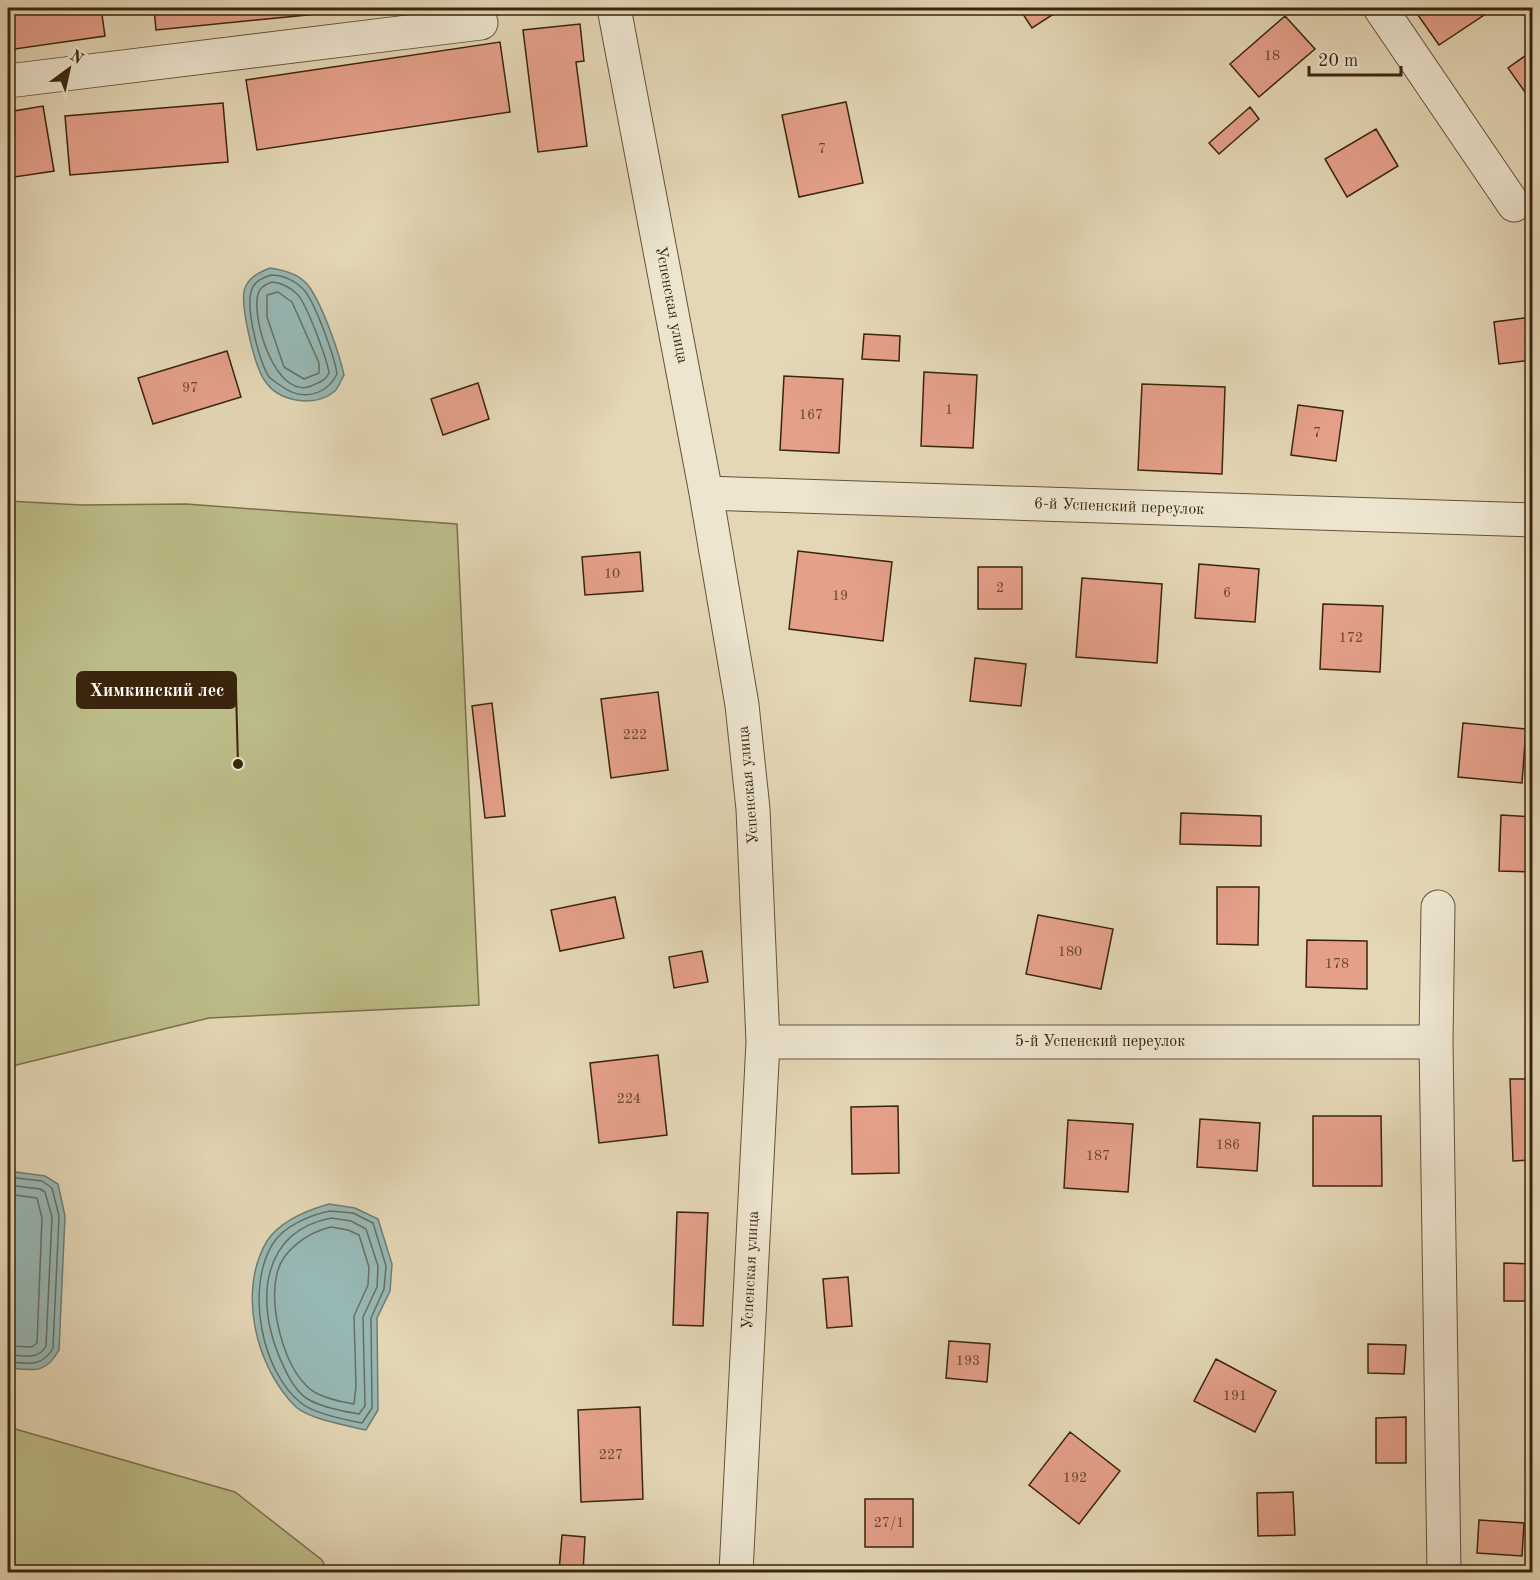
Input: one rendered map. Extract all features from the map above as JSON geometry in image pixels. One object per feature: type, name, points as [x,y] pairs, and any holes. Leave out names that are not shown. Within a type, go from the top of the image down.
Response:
[{"type":"street","points":[[8,81],[481,23],[477,8]]},
{"type":"street","name":"Успенская улица","points":[[614,8],[706,493],[742,705],[753,809],[763,1042],[736,1572]]},
{"type":"street","points":[[1380,8],[1515,206]]},
{"type":"street","name":"6-й Успенский переулок","points":[[706,493],[1533,520]]},
{"type":"street","points":[[1438,908],[1436,1042],[1444,1572]]},
{"type":"street","name":"5-й Успенский переулок","points":[[763,1042],[1436,1042]]},
{"type":"green space","points":[[8,501],[81,505],[186,504],[457,524],[479,1005],[209,1018],[8,1067]]},
{"type":"green space","points":[[8,1427],[235,1492],[322,1560],[328,1572],[8,1572]]},
{"type":"water","points":[[270,268],[298,276],[307,283],[320,306],[334,342],[344,375],[336,390],[318,400],[298,400],[279,394],[265,381],[257,363],[244,307],[245,288],[252,278]]},
{"type":"water","points":[[8,1171],[45,1176],[58,1184],[65,1216],[59,1350],[49,1364],[31,1370],[8,1368]]},
{"type":"water","points":[[329,1204],[355,1208],[378,1219],[392,1264],[390,1291],[377,1318],[378,1410],[366,1430],[319,1418],[296,1407],[270,1372],[255,1328],[252,1305],[253,1283],[258,1261],[267,1241],[287,1222]]},
{"type":"building","points":[[8,8],[101,8],[105,36],[8,50]]},
{"type":"building","points":[[154,8],[316,8],[317,14],[156,30]]},
{"type":"building","points":[[1019,8],[1063,8],[1032,28]]},
{"type":"building","points":[[1413,8],[1483,8],[1487,13],[1439,45]]},
{"type":"building","points":[[1285,16],[1315,49],[1259,97],[1230,64]]},
{"type":"building","points":[[580,24],[584,61],[576,62],[587,146],[538,152],[523,30]]},
{"type":"building","points":[[500,42],[510,112],[257,150],[246,80]]},
{"type":"building","points":[[1532,51],[1532,102],[1508,68]]},
{"type":"building","points":[[846,102],[863,183],[799,197],[782,115]]},
{"type":"building","points":[[223,103],[228,162],[70,175],[65,116]]},
{"type":"building","points":[[43,106],[54,171],[8,178],[8,112]]},
{"type":"building","points":[[1250,107],[1259,119],[1219,154],[1209,143]]},
{"type":"building","points":[[1376,129],[1398,166],[1347,197],[1325,159]]},
{"type":"building","points":[[1532,317],[1532,360],[1499,364],[1494,322]]},
{"type":"building","points":[[864,334],[900,336],[899,361],[862,359]]},
{"type":"building","points":[[227,351],[241,397],[153,424],[138,378]]},
{"type":"building","points":[[924,372],[977,375],[973,448],[921,446]]},
{"type":"building","points":[[784,376],[843,379],[839,453],[780,450]]},
{"type":"building","points":[[478,383],[489,419],[443,435],[431,399]]},
{"type":"building","points":[[1142,384],[1225,387],[1222,474],[1138,470]]},
{"type":"building","points":[[1298,405],[1343,411],[1336,461],[1291,455]]},
{"type":"building","points":[[798,551],[892,562],[883,641],[789,629]]},
{"type":"building","points":[[640,552],[643,591],[585,595],[582,557]]},
{"type":"building","points":[[1199,564],[1259,569],[1255,622],[1195,618]]},
{"type":"building","points":[[978,567],[1022,567],[1022,609],[978,609]]},
{"type":"building","points":[[1082,578],[1162,584],[1157,663],[1076,657]]},
{"type":"building","points":[[1323,604],[1383,606],[1380,672],[1320,669]]},
{"type":"building","points":[[975,658],[1026,664],[1021,706],[970,701]]},
{"type":"building","points":[[658,692],[668,770],[611,778],[601,699]]},
{"type":"building","points":[[492,703],[505,816],[485,818],[472,706]]},
{"type":"building","points":[[1463,723],[1526,729],[1522,783],[1458,777]]},
{"type":"building","points":[[1181,813],[1261,816],[1261,846],[1180,844]]},
{"type":"building","points":[[1501,815],[1532,817],[1532,872],[1499,871]]},
{"type":"building","points":[[1217,887],[1259,887],[1258,945],[1217,944]]},
{"type":"building","points":[[615,897],[624,938],[560,951],[551,910]]},
{"type":"building","points":[[1038,915],[1113,929],[1101,989],[1026,974]]},
{"type":"building","points":[[1307,940],[1367,941],[1367,989],[1306,987]]},
{"type":"building","points":[[702,951],[708,982],[674,988],[669,957]]},
{"type":"building","points":[[658,1055],[667,1135],[599,1143],[590,1063]]},
{"type":"building","points":[[1510,1079],[1532,1079],[1532,1160],[1513,1161]]},
{"type":"building","points":[[898,1106],[899,1173],[852,1174],[851,1107]]},
{"type":"building","points":[[1313,1116],[1381,1116],[1382,1186],[1313,1186]]},
{"type":"building","points":[[1200,1119],[1260,1123],[1257,1171],[1197,1167]]},
{"type":"building","points":[[1068,1120],[1133,1124],[1128,1192],[1064,1188]]},
{"type":"building","points":[[677,1212],[708,1213],[703,1326],[673,1325]]},
{"type":"building","points":[[1504,1263],[1532,1264],[1532,1301],[1504,1301]]},
{"type":"building","points":[[848,1277],[852,1326],[827,1328],[823,1279]]},
{"type":"building","points":[[949,1341],[990,1344],[987,1382],[946,1378]]},
{"type":"building","points":[[1368,1344],[1406,1345],[1404,1374],[1368,1373]]},
{"type":"building","points":[[1216,1359],[1276,1391],[1255,1432],[1194,1401]]},
{"type":"building","points":[[640,1407],[643,1499],[581,1502],[578,1410]]},
{"type":"building","points":[[1406,1417],[1406,1463],[1376,1463],[1376,1418]]},
{"type":"building","points":[[1070,1432],[1120,1471],[1079,1524],[1029,1485]]},
{"type":"building","points":[[1293,1492],[1295,1535],[1258,1536],[1257,1493]]},
{"type":"building","points":[[865,1499],[913,1499],[913,1547],[865,1547]]},
{"type":"building","points":[[1479,1520],[1524,1523],[1522,1556],[1477,1553]]},
{"type":"building","points":[[562,1535],[585,1537],[583,1572],[559,1572]]},
{"type":"place","name":"Химкинский лес","points":[[238,764]]}]
